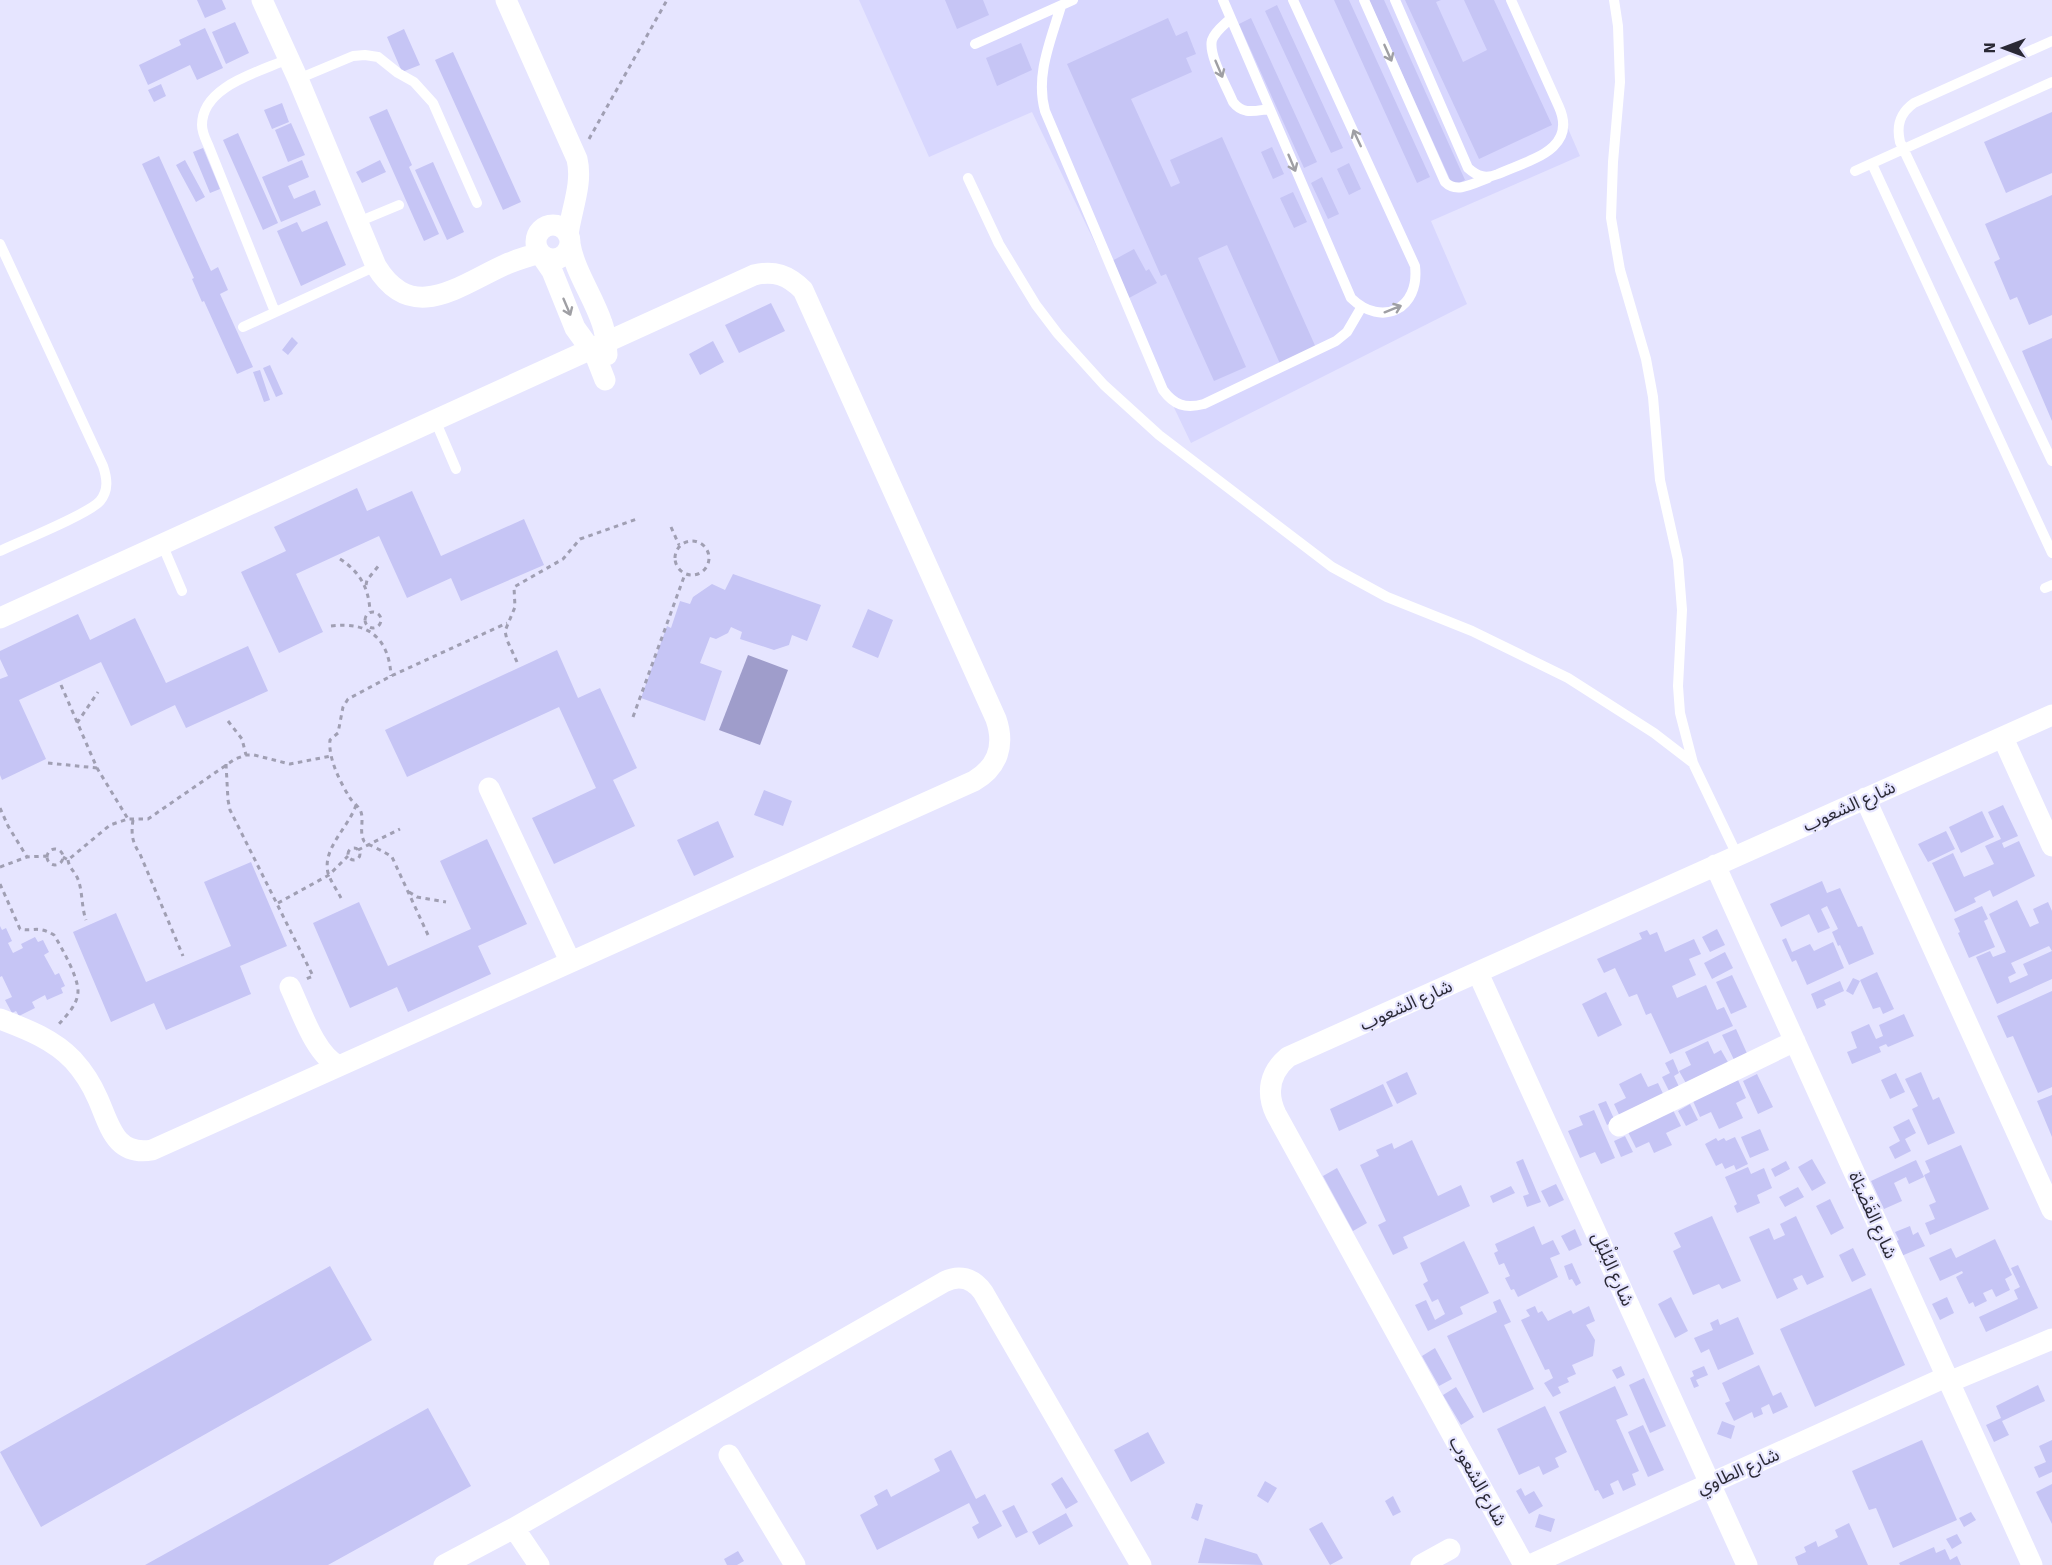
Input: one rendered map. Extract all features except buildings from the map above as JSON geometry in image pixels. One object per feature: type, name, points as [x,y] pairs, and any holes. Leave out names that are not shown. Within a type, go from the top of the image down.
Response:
[{"type":"street","points":[[262,0],[298,79],[376,266],[390,285],[402,293],[431,298],[445,294],[539,249]]},
{"type":"street","points":[[506,0],[578,159],[580,170],[576,194],[563,235],[568,250],[559,258],[552,259],[539,249]]},
{"type":"street","points":[[563,235],[541,230],[539,249],[552,271],[575,328],[599,345]]},
{"type":"street","points":[[563,235],[602,321],[599,345],[609,378]]},
{"type":"street","points":[[0,618],[753,275],[774,273],[793,280],[802,290],[996,719],[1001,739],[996,760],[974,781],[160,1147],[142,1152],[122,1145],[115,1138],[86,1077],[73,1060],[47,1039],[0,1019]]},
{"type":"street","name":"شارع الشعوب","points":[[1524,1565],[1276,1114],[1269,1093],[1275,1072],[1288,1058],[1715,865],[1738,857],[1864,798],[2052,716]]},
{"type":"street","points":[[2003,738],[2052,846]]},
{"type":"street","points":[[489,788],[570,961]]},
{"type":"street","points":[[1864,798],[2052,1210]]},
{"type":"street","name":"شارع القَصْبَاة","points":[[1715,865],[2032,1565]]},
{"type":"street","name":"شارع البُلْبُل","points":[[1478,973],[1747,1565]]},
{"type":"street","points":[[290,987],[316,1042],[330,1062],[339,1066]]},
{"type":"street","points":[[1619,1126],[1794,1041]]},
{"type":"street","points":[[444,1565],[944,1282],[957,1278],[965,1278],[979,1286],[983,1292],[1141,1565]]},
{"type":"street","name":"شارع الطاوي","points":[[1530,1565],[1948,1379],[2052,1339]]},
{"type":"street","points":[[729,1455],[795,1565]]},
{"type":"street","points":[[513,1528],[539,1565]]},
{"type":"street","points":[[1421,1565],[1450,1549]]},
{"type":"lane","points":[[1223,0],[1351,298],[1361,308],[1386,313],[1407,302],[1414,291],[1417,279],[1415,266],[1293,0]]},
{"type":"lane","points":[[1364,0],[1445,182],[1454,188],[1491,177],[1551,150],[1563,135],[1564,125],[1559,107],[1511,0]]},
{"type":"lane","points":[[1395,0],[1468,168],[1474,174],[1491,177]]},
{"type":"lane","points":[[1614,0],[1618,26],[1620,82],[1611,218],[1620,270],[1647,359],[1653,397],[1660,480],[1678,561],[1682,610],[1678,686],[1680,713],[1693,763],[1738,857]]},
{"type":"lane","points":[[1069,2],[1042,70],[1042,101],[1162,390],[1170,400],[1180,406],[1192,407],[1204,404],[1324,348],[1347,332],[1361,308]]},
{"type":"lane","points":[[975,44],[1069,2]]},
{"type":"lane","points":[[1230,19],[1216,31],[1212,39],[1212,48],[1233,102],[1244,111],[1269,109]]},
{"type":"lane","points":[[2052,41],[1907,108],[1899,124],[1898,133],[2052,461]]},
{"type":"lane","points":[[298,79],[353,56],[378,57],[414,82],[436,109],[477,203]]},
{"type":"lane","points":[[275,312],[209,147],[202,121],[215,95],[226,86],[288,59]]},
{"type":"lane","points":[[1856,171],[2052,82]]},
{"type":"lane","points":[[1872,164],[2052,553]]},
{"type":"lane","points":[[968,178],[999,244],[1036,305],[1058,334],[1104,385],[1160,435],[1332,567],[1387,597],[1472,631],[1568,678],[1654,733],[1693,763]]},
{"type":"lane","points":[[358,222],[399,205]]},
{"type":"lane","points":[[0,244],[103,466],[107,484],[105,493],[94,507],[0,550]]},
{"type":"lane","points":[[243,327],[376,266]]},
{"type":"lane","points":[[435,420],[456,469]]},
{"type":"lane","points":[[162,544],[182,591]]},
{"type":"path","points":[[578,159],[667,0]]},
{"type":"path","points":[[517,662],[505,631],[515,607],[514,587],[562,559],[580,539],[637,519]]},
{"type":"path","points":[[671,527],[680,545]]},
{"type":"path","points":[[695,540],[708,550],[710,559],[707,567],[701,573],[693,576],[678,569],[675,552],[680,545],[695,540]]},
{"type":"path","points":[[340,559],[359,575],[366,586],[370,612],[366,618],[367,625],[377,627]]},
{"type":"path","points":[[366,586],[367,580],[380,564]]},
{"type":"path","points":[[633,717],[685,574]]},
{"type":"path","points":[[370,612],[375,612],[380,617],[380,624],[377,627],[378,638]]},
{"type":"path","points":[[428,934],[392,857],[382,849],[368,845],[362,836],[362,814],[348,795],[331,756],[330,740],[338,733],[343,707],[348,699],[391,676],[507,623]]},
{"type":"path","points":[[331,626],[348,624],[364,628],[378,638],[386,649],[391,676]]},
{"type":"path","points":[[61,685],[97,768],[128,819]]},
{"type":"path","points":[[77,723],[98,692]]},
{"type":"path","points":[[228,721],[242,739],[246,755]]},
{"type":"path","points":[[68,860],[110,825],[128,819],[148,819],[159,814],[226,764],[246,755],[290,764],[331,756]]},
{"type":"path","points":[[48,763],[97,768]]},
{"type":"path","points":[[226,764],[230,810],[312,976],[290,987]]},
{"type":"path","points":[[341,898],[329,875],[327,865],[332,847],[352,817],[356,805]]},
{"type":"path","points":[[0,808],[27,857]]},
{"type":"path","points":[[133,820],[131,835],[134,844],[183,956]]},
{"type":"path","points":[[277,904],[329,875],[348,856],[351,848],[358,850],[400,829]]},
{"type":"path","points":[[63,857],[57,865],[51,865],[46,856],[48,851],[58,849],[68,860],[77,877],[81,907],[86,920]]},
{"type":"path","points":[[348,856],[356,860],[359,855],[358,850]]},
{"type":"path","points":[[0,867],[27,857],[46,856]]},
{"type":"path","points":[[0,884],[20,929],[24,931],[37,928],[54,935],[77,984],[78,993],[72,1008],[47,1039]]},
{"type":"path","points":[[407,891],[417,897],[446,902]]},
{"type":"shaded area","points":[[859,0],[1512,0],[1580,156],[1431,221],[1467,304],[1191,443],[1032,112],[929,157]]},
{"type":"shaded area","points":[[748,655],[788,670],[760,745],[719,730]]}]
